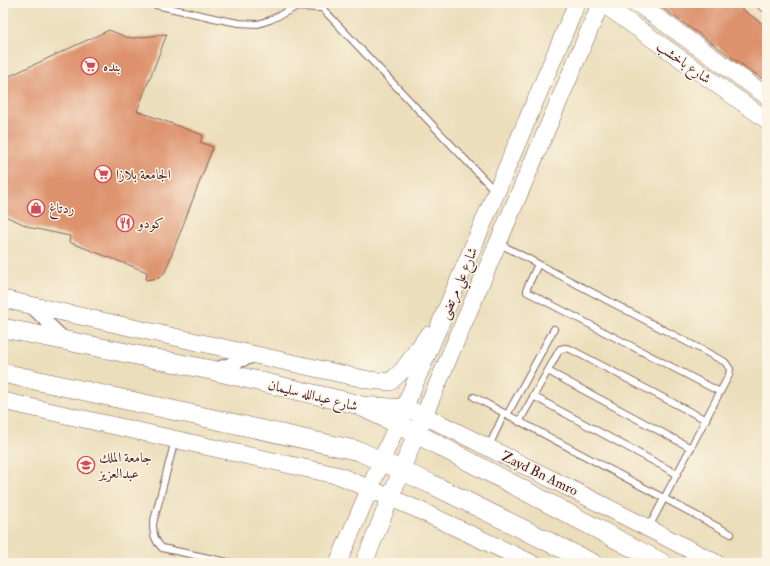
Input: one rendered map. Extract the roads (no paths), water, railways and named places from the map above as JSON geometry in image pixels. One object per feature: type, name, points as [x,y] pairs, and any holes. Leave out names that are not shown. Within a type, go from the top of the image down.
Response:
[{"type":"main road","name":"شارع علي مرتضى","points":[[338,563],[577,3]]},
{"type":"main road","name":"شارع علي مرتضى","points":[[364,563],[416,434],[601,3]]},
{"type":"main road","name":"شارع باخشب","points":[[601,3],[767,120]]},
{"type":"main road","name":"شارع باخشب","points":[[637,3],[767,96]]},
{"type":"main road","points":[[3,299],[369,380],[390,382],[403,370],[446,310]]},
{"type":"main road","name":"شارع عبدالله سليمان","points":[[3,328],[211,370],[401,416],[416,434],[662,563]]},
{"type":"main road","points":[[3,373],[359,451],[592,563]]},
{"type":"main road","points":[[3,401],[340,476],[531,563]]},
{"type":"main road","name":"Zayd Bn Amro","points":[[401,416],[425,416],[716,563]]},
{"type":"street","points":[[762,3],[767,6]]},
{"type":"street","points":[[30,305],[67,341]]},
{"type":"street","points":[[211,370],[256,355]]},
{"type":"lane","points":[[147,3],[223,20],[258,24],[270,20],[296,7],[324,5],[496,192]]},
{"type":"lane","points":[[499,243],[726,362],[730,368],[729,375],[706,420],[648,528]]},
{"type":"lane","points":[[538,264],[527,288],[527,292],[720,392]]},
{"type":"lane","points":[[488,448],[554,329]]},
{"type":"lane","points":[[519,422],[560,349],[565,348],[570,349],[706,420]]},
{"type":"lane","points":[[548,371],[690,448]]},
{"type":"lane","points":[[534,396],[677,474]]},
{"type":"lane","points":[[474,397],[731,534]]},
{"type":"lane","points":[[175,439],[153,524],[153,534],[157,543],[162,548],[232,563]]},
{"type":"place","name":"بنده","points":[[90,66]]},
{"type":"place","name":"الجامعة بلازا","points":[[103,174]]},
{"type":"place","name":"ردتاغ","points":[[36,208]]},
{"type":"place","name":"كودو","points":[[125,223]]},
{"type":"place","name":"جامعة الملك عبدالعزيز","points":[[86,465]]}]
